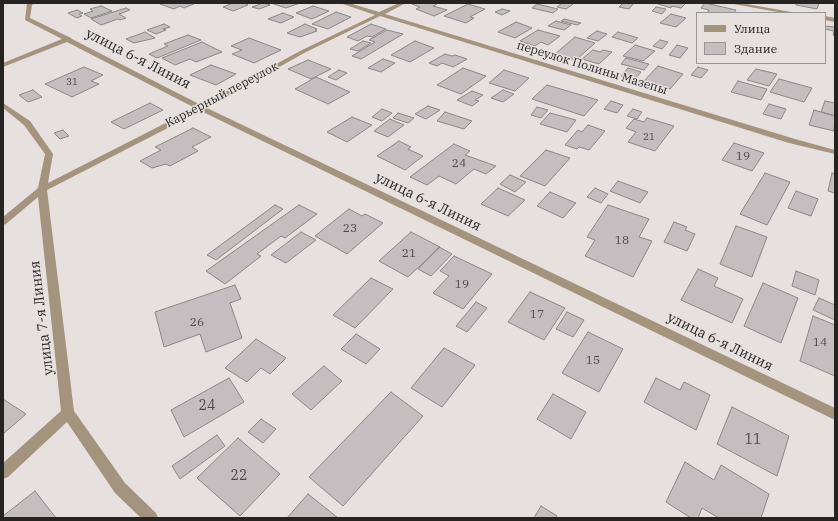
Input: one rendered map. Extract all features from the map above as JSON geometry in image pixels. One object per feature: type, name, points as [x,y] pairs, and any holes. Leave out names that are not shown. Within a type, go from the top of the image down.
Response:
[{"type":"street","name":"улица 6-я Линия","points":[[32,3],[29,4],[27,19],[69,39],[201,108],[835,414]]},
{"type":"street","name":"переулок Полины Мазепы","points":[[343,3],[792,141],[835,152]]},
{"type":"street","name":"Карьерный переулок","points":[[3,222],[42,189],[201,108],[302,52],[403,3]]},
{"type":"street","points":[[731,3],[788,12]]},
{"type":"street","points":[[3,66],[69,39]]},
{"type":"street","name":"улица 7-я Линия","points":[[3,105],[27,122],[50,154],[42,189],[68,413],[120,488],[151,518]]},
{"type":"street","points":[[3,472],[68,413]]},
{"type":"building","points":[[196,3],[184,8],[180,6],[174,9],[160,4]]},
{"type":"building","points":[[233,3],[244,3],[248,5],[233,11],[223,7]]},
{"type":"building","points":[[263,3],[270,5],[259,9],[252,7]]},
{"type":"building","points":[[271,3],[300,3],[286,8]]},
{"type":"building","points":[[435,3],[437,4],[433,6],[447,10],[434,16],[416,9],[420,7],[412,4]]},
{"type":"building","points":[[562,3],[573,4],[566,9],[557,7]]},
{"type":"building","points":[[623,3],[634,3],[629,9],[619,7]]},
{"type":"building","points":[[655,3],[686,3],[681,8],[672,6],[671,8]]},
{"type":"building","points":[[705,3],[736,10],[735,12],[708,12],[709,10],[701,8]]},
{"type":"building","points":[[796,3],[819,3],[817,9],[796,5]]},
{"type":"building","points":[[468,4],[485,9],[470,17],[474,18],[466,23],[444,16]]},
{"type":"building","points":[[537,4],[558,9],[553,13],[532,8]]},
{"type":"building","points":[[101,6],[112,11],[91,18],[84,14],[93,11],[90,9]]},
{"type":"building","points":[[313,6],[329,11],[312,19],[296,13]]},
{"type":"building","points":[[656,7],[666,9],[662,14],[652,11]]},
{"type":"building","points":[[126,8],[130,10],[119,14],[126,18],[120,20],[118,19],[101,25],[91,19]]},
{"type":"building","points":[[502,9],[510,11],[502,15],[495,12]]},
{"type":"building","points":[[77,10],[83,13],[79,14],[82,16],[77,18],[68,13]]},
{"type":"building","points":[[336,12],[351,17],[328,29],[312,24]]},
{"type":"building","points":[[283,13],[294,17],[281,23],[268,19]]},
{"type":"building","points":[[671,14],[686,18],[676,27],[660,23]]},
{"type":"building","points":[[564,19],[581,23],[577,25],[561,21]]},
{"type":"building","points":[[556,21],[571,25],[564,30],[548,26]]},
{"type":"building","points":[[516,22],[532,28],[515,38],[498,32]]},
{"type":"building","points":[[164,24],[170,27],[163,29],[166,30],[156,34],[147,30]]},
{"type":"building","points":[[305,24],[317,29],[315,30],[317,31],[300,37],[287,33]]},
{"type":"building","points":[[371,24],[386,29],[372,37],[367,36],[358,41],[347,37]]},
{"type":"building","points":[[826,26],[835,27],[835,36],[833,35],[834,31],[826,29]]},
{"type":"building","points":[[387,30],[403,34],[361,59],[352,56],[375,42],[369,40]]},
{"type":"building","points":[[538,30],[560,36],[548,45],[541,42],[535,46],[520,41]]},
{"type":"building","points":[[597,31],[607,34],[598,41],[587,38]]},
{"type":"building","points":[[145,32],[155,38],[134,43],[126,39]]},
{"type":"building","points":[[618,32],[638,38],[632,43],[612,37]]},
{"type":"building","points":[[188,35],[201,40],[157,58],[149,54],[168,46],[164,44]]},
{"type":"building","points":[[575,37],[595,43],[576,60],[555,54]]},
{"type":"building","points":[[249,38],[281,50],[254,63],[232,54],[242,50],[231,46]]},
{"type":"building","points":[[660,40],[668,42],[662,49],[653,46]]},
{"type":"building","points":[[363,41],[371,43],[358,51],[350,49]]},
{"type":"building","points":[[415,41],[434,48],[410,62],[391,55]]},
{"type":"building","points":[[202,42],[222,52],[196,62],[190,59],[175,65],[162,58]]},
{"type":"building","points":[[635,45],[655,51],[643,61],[623,56]]},
{"type":"building","points":[[677,45],[688,48],[680,58],[669,55]]},
{"type":"building","points":[[593,50],[600,52],[603,50],[612,52],[599,64],[582,59]]},
{"type":"building","points":[[445,54],[452,56],[455,55],[467,59],[453,67],[442,63],[437,66],[429,63]]},
{"type":"building","points":[[626,58],[649,64],[644,70],[621,64]]},
{"type":"building","points":[[383,59],[395,63],[381,72],[368,68]]},
{"type":"building","points":[[308,60],[331,69],[311,79],[288,69]]},
{"type":"building","points":[[211,65],[236,74],[216,85],[190,75]]},
{"type":"building","points":[[658,66],[683,74],[670,89],[644,81]]},
{"type":"building","points":[[84,67],[103,75],[91,81],[99,84],[72,97],[45,84]]},
{"type":"building","points":[[698,67],[708,70],[701,78],[691,75]]},
{"type":"building","points":[[463,68],[486,76],[461,94],[437,85]]},
{"type":"building","points":[[628,68],[641,72],[634,80],[621,76]]},
{"type":"building","points":[[756,69],[777,74],[769,86],[747,80]]},
{"type":"building","points":[[339,70],[347,73],[336,80],[328,77]]},
{"type":"building","points":[[504,70],[529,78],[515,91],[489,83]]},
{"type":"building","points":[[316,77],[350,92],[328,104],[295,89]]},
{"type":"building","points":[[779,79],[812,88],[804,102],[770,92]]},
{"type":"building","points":[[738,81],[767,89],[761,100],[731,92]]},
{"type":"building","points":[[547,85],[598,100],[584,116],[532,99]]},
{"type":"building","points":[[33,90],[42,97],[28,102],[19,95]]},
{"type":"building","points":[[503,90],[514,94],[503,102],[491,98]]},
{"type":"building","points":[[472,91],[483,95],[475,100],[479,101],[472,106],[457,100]]},
{"type":"building","points":[[611,101],[623,105],[617,113],[604,109]]},
{"type":"building","points":[[825,101],[835,103],[835,116],[821,112]]},
{"type":"building","points":[[150,103],[163,110],[124,129],[111,122]]},
{"type":"building","points":[[769,104],[786,109],[781,119],[763,114]]},
{"type":"building","points":[[428,106],[440,110],[426,119],[415,114]]},
{"type":"building","points":[[537,107],[548,110],[541,118],[531,115]]},
{"type":"building","points":[[382,109],[392,113],[382,121],[372,117]]},
{"type":"building","points":[[633,109],[642,112],[637,119],[627,116]]},
{"type":"building","points":[[814,110],[835,116],[834,131],[809,125]]},
{"type":"building","points":[[445,112],[472,121],[464,129],[437,121]]},
{"type":"building","points":[[398,113],[414,118],[408,123],[393,118]]},
{"type":"building","points":[[550,113],[576,120],[567,132],[540,124]]},
{"type":"building","points":[[352,117],[372,125],[347,142],[327,132]]},
{"type":"building","points":[[647,118],[674,126],[655,151],[628,142],[636,132],[626,128],[634,119],[644,122]]},
{"type":"building","points":[[390,119],[404,125],[388,137],[374,131]]},
{"type":"building","points":[[588,125],[605,131],[589,150],[579,147],[577,149],[565,145],[578,130],[582,132]]},
{"type":"building","points":[[193,128],[211,137],[192,147],[198,151],[170,166],[166,164],[152,168],[140,161],[161,150],[155,147]]},
{"type":"building","points":[[63,130],[69,136],[60,139],[54,133]]},
{"type":"building","points":[[399,141],[411,147],[408,149],[423,156],[405,170],[377,156]]},
{"type":"building","points":[[734,143],[764,153],[752,171],[722,160]]},
{"type":"building","points":[[454,144],[470,151],[465,155],[496,166],[486,174],[474,169],[456,184],[439,176],[427,185],[410,177]]},
{"type":"building","points":[[546,150],[570,158],[545,186],[520,176]]},
{"type":"building","points":[[765,173],[790,182],[767,225],[740,214]]},
{"type":"building","points":[[832,173],[835,174],[835,193],[828,191]]},
{"type":"building","points":[[510,175],[526,182],[515,192],[500,184]]},
{"type":"building","points":[[618,181],[648,192],[640,203],[610,191]]},
{"type":"building","points":[[498,188],[525,200],[508,216],[481,204]]},
{"type":"building","points":[[595,188],[608,194],[601,203],[587,197]]},
{"type":"building","points":[[796,191],[818,199],[811,216],[788,208]]},
{"type":"building","points":[[550,192],[576,203],[563,218],[537,206]]},
{"type":"building","points":[[275,205],[283,209],[216,260],[207,255]]},
{"type":"building","points":[[299,205],[317,214],[285,238],[281,236],[257,254],[261,256],[225,284],[206,271]]},
{"type":"building","points":[[608,205],[649,219],[639,237],[652,241],[633,277],[585,256],[595,240],[587,237]]},
{"type":"building","points":[[349,209],[362,216],[365,214],[383,223],[347,254],[315,236]]},
{"type":"building","points":[[674,222],[687,227],[685,230],[695,234],[687,251],[664,242]]},
{"type":"building","points":[[736,226],[767,237],[752,277],[720,264]]},
{"type":"building","points":[[301,232],[316,240],[286,263],[271,255]]},
{"type":"building","points":[[411,232],[440,247],[408,277],[379,261]]},
{"type":"building","points":[[439,247],[452,254],[431,276],[418,269]]},
{"type":"building","points":[[454,256],[492,274],[463,309],[433,293],[449,276],[440,271]]},
{"type":"building","points":[[698,269],[718,278],[714,286],[743,299],[732,323],[681,300]]},
{"type":"building","points":[[796,271],[819,280],[815,295],[792,286]]},
{"type":"building","points":[[371,278],[393,289],[355,328],[333,315]]},
{"type":"building","points":[[763,283],[798,298],[781,343],[744,326]]},
{"type":"building","points":[[235,285],[241,299],[230,303],[242,338],[206,352],[200,334],[164,347],[155,312]]},
{"type":"building","points":[[530,292],[565,308],[544,340],[508,322]]},
{"type":"building","points":[[819,298],[835,305],[835,320],[813,310]]},
{"type":"building","points":[[476,302],[487,308],[467,332],[456,326]]},
{"type":"building","points":[[567,312],[584,320],[573,337],[556,329]]},
{"type":"building","points":[[813,316],[835,325],[835,376],[800,361]]},
{"type":"building","points":[[588,332],[623,349],[599,392],[562,373]]},
{"type":"building","points":[[356,334],[380,349],[366,364],[341,349]]},
{"type":"building","points":[[256,339],[286,358],[270,374],[261,368],[247,382],[225,368]]},
{"type":"building","points":[[444,348],[475,365],[442,407],[411,388]]},
{"type":"building","points":[[324,366],[342,381],[311,410],[292,394]]},
{"type":"building","points":[[229,378],[244,402],[184,437],[171,410]]},
{"type":"building","points":[[656,378],[680,390],[684,382],[710,395],[696,430],[644,402]]},
{"type":"building","points":[[391,392],[423,416],[343,506],[309,477]]},
{"type":"building","points":[[553,394],[586,412],[571,439],[537,419]]},
{"type":"building","points":[[3,399],[26,414],[3,434]]},
{"type":"building","points":[[732,407],[789,436],[777,476],[717,444]]},
{"type":"building","points":[[261,419],[276,429],[263,443],[248,432]]},
{"type":"building","points":[[217,435],[225,446],[180,479],[172,466]]},
{"type":"building","points":[[238,438],[280,474],[240,516],[197,478]]},
{"type":"building","points":[[685,462],[714,480],[721,465],[769,494],[761,518],[719,518],[702,508],[698,518],[691,518],[666,502]]},
{"type":"building","points":[[35,491],[56,518],[3,518],[3,516]]},
{"type":"building","points":[[308,494],[338,518],[287,518]]},
{"type":"building","points":[[541,506],[557,516],[556,518],[534,518]]}]
